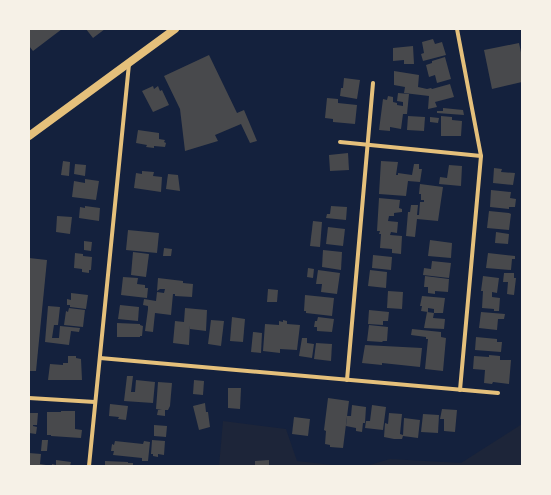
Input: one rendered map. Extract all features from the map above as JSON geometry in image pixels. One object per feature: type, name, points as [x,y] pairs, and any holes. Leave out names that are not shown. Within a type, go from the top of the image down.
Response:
[{"type":"main road","points":[[29,136],[175,29]]},
{"type":"street","points":[[457,29],[481,156],[460,390]]},
{"type":"street","points":[[89,466],[129,62]]},
{"type":"street","points":[[347,380],[373,83]]},
{"type":"street","points":[[340,142],[481,156]]},
{"type":"street","points":[[100,358],[498,393]]},
{"type":"street","points":[[29,398],[95,402]]},
{"type":"shaded area","points":[[223,421],[286,429],[297,461],[341,466],[219,466]]},
{"type":"shaded area","points":[[522,424],[522,466],[366,466],[390,459],[461,463]]},
{"type":"building","points":[[29,29],[62,29],[33,51],[29,46]]},
{"type":"building","points":[[86,29],[105,29],[93,38]]},
{"type":"building","points":[[433,39],[435,44],[442,42],[446,55],[423,61],[421,54],[424,53],[422,42]]},
{"type":"building","points":[[519,43],[522,57],[522,82],[492,89],[484,50]]},
{"type":"building","points":[[413,46],[414,64],[404,64],[404,60],[393,61],[393,48]]},
{"type":"building","points":[[209,55],[237,113],[244,110],[257,141],[250,143],[241,124],[215,135],[218,141],[185,151],[180,109],[164,76]]},
{"type":"building","points":[[445,57],[451,79],[437,83],[435,75],[429,77],[426,65],[432,63],[432,61]]},
{"type":"building","points":[[394,71],[419,75],[418,87],[432,89],[450,84],[454,97],[435,102],[437,107],[428,109],[429,96],[404,93],[405,87],[394,85]]},
{"type":"building","points":[[344,78],[360,80],[357,99],[340,96]]},
{"type":"building","points":[[153,86],[154,89],[158,86],[160,91],[162,90],[169,105],[153,112],[142,91]]},
{"type":"building","points":[[398,93],[409,94],[407,114],[403,114],[401,129],[390,127],[390,131],[379,130],[383,99],[387,100],[388,96],[393,97],[393,102],[397,103],[397,105],[403,106],[403,102],[397,101]]},
{"type":"building","points":[[327,98],[338,99],[338,103],[357,105],[355,124],[333,122],[333,119],[325,118]]},
{"type":"building","points":[[443,108],[463,110],[464,115],[437,113],[437,111],[443,111]]},
{"type":"building","points":[[408,116],[425,117],[424,131],[407,130]]},
{"type":"building","points":[[441,116],[452,117],[452,120],[462,121],[461,136],[441,136]]},
{"type":"building","points":[[430,117],[439,118],[438,123],[430,122]]},
{"type":"building","points":[[138,130],[159,133],[159,139],[165,140],[165,147],[146,147],[147,145],[136,143]]},
{"type":"building","points":[[348,153],[349,170],[330,171],[329,155]]},
{"type":"building","points":[[63,161],[70,162],[69,176],[61,175]]},
{"type":"building","points":[[381,161],[398,162],[396,175],[398,175],[398,173],[412,175],[414,164],[419,164],[419,169],[422,169],[420,182],[408,181],[406,196],[379,194]]},
{"type":"building","points":[[75,164],[86,165],[85,176],[74,174]]},
{"type":"building","points":[[449,165],[462,166],[461,186],[439,184],[440,177],[447,178]]},
{"type":"building","points":[[494,168],[502,169],[501,172],[515,173],[513,185],[493,183]]},
{"type":"building","points":[[142,171],[154,172],[153,176],[162,177],[161,192],[134,188],[136,173],[142,174]]},
{"type":"building","points":[[168,174],[178,175],[180,191],[166,189]]},
{"type":"building","points":[[85,179],[99,181],[96,200],[72,197],[74,181],[85,183]]},
{"type":"building","points":[[420,184],[443,187],[438,221],[417,219],[415,237],[406,236],[408,212],[410,212],[411,205],[418,205],[417,215],[419,215],[420,202],[424,202],[424,200],[421,200],[421,194],[419,194]]},
{"type":"building","points":[[491,190],[511,192],[510,198],[516,199],[515,207],[509,207],[509,209],[490,207]]},
{"type":"building","points":[[379,198],[400,200],[399,208],[402,209],[402,212],[394,213],[394,216],[389,216],[388,221],[398,222],[397,233],[391,232],[390,235],[402,236],[401,254],[392,253],[392,249],[380,248],[381,234],[379,234],[380,231],[377,231]]},
{"type":"building","points":[[85,206],[100,208],[99,221],[79,218],[80,207],[85,208]]},
{"type":"building","points":[[331,206],[347,207],[346,220],[326,218],[327,214],[330,214]]},
{"type":"building","points":[[489,211],[511,214],[509,230],[487,228]]},
{"type":"building","points":[[57,216],[72,217],[70,234],[56,232]]},
{"type":"building","points":[[313,221],[322,222],[320,247],[310,246]]},
{"type":"building","points":[[328,227],[345,229],[343,246],[326,244]]},
{"type":"building","points":[[128,230],[159,233],[157,253],[126,250]]},
{"type":"building","points":[[496,232],[509,234],[508,244],[495,243]]},
{"type":"building","points":[[430,240],[452,243],[451,258],[428,256]]},
{"type":"building","points":[[84,241],[92,242],[91,251],[84,250]]},
{"type":"building","points":[[164,248],[172,249],[171,256],[163,256]]},
{"type":"building","points":[[323,250],[342,252],[341,270],[322,267]]},
{"type":"building","points":[[133,252],[149,254],[146,277],[131,275]]},
{"type":"building","points":[[75,253],[92,257],[91,270],[89,270],[89,273],[82,272],[82,269],[74,268]]},
{"type":"building","points":[[488,253],[515,256],[515,259],[512,259],[511,270],[486,268]]},
{"type":"building","points":[[373,255],[392,257],[391,270],[372,268]]},
{"type":"building","points":[[29,258],[47,260],[36,371],[29,371]]},
{"type":"building","points":[[432,261],[451,263],[449,278],[423,275],[424,268],[431,269]]},
{"type":"building","points":[[308,268],[314,269],[313,278],[307,277]]},
{"type":"building","points":[[318,270],[340,273],[337,294],[321,292],[322,284],[316,284]]},
{"type":"building","points":[[370,270],[387,272],[386,288],[368,286]]},
{"type":"building","points":[[504,273],[514,273],[514,278],[516,278],[514,295],[507,294],[508,282],[503,282]]},
{"type":"building","points":[[425,276],[449,279],[448,292],[435,291],[435,294],[428,293],[428,287],[424,287]]},
{"type":"building","points":[[483,276],[499,278],[497,293],[492,292],[492,297],[500,298],[499,311],[482,308],[483,291],[481,291]]},
{"type":"building","points":[[123,277],[138,278],[137,284],[145,285],[145,288],[148,288],[147,298],[121,295]]},
{"type":"building","points":[[158,278],[183,281],[183,283],[193,284],[192,297],[175,296],[175,294],[173,294],[171,315],[155,313],[153,332],[145,331],[148,306],[143,305],[144,299],[156,301],[157,292],[164,293],[165,289],[160,289],[157,291]]},
{"type":"building","points":[[268,289],[278,290],[277,302],[267,302]]},
{"type":"building","points":[[388,291],[403,292],[402,309],[387,308]]},
{"type":"building","points":[[71,293],[88,295],[86,309],[70,307],[70,305],[67,305],[67,299],[71,300]]},
{"type":"building","points":[[305,295],[334,298],[332,316],[306,313],[306,311],[304,311]]},
{"type":"building","points":[[422,296],[445,298],[443,313],[434,313],[434,309],[428,308],[428,312],[421,311],[422,306],[420,306]]},
{"type":"building","points":[[120,305],[139,307],[138,321],[118,319]]},
{"type":"building","points":[[48,306],[60,307],[58,325],[54,325],[52,338],[59,338],[60,326],[80,328],[79,332],[71,331],[69,345],[45,342]]},
{"type":"building","points":[[69,308],[85,310],[83,327],[64,325],[66,311],[68,312]]},
{"type":"building","points":[[185,308],[207,310],[206,331],[190,329],[190,325],[189,345],[173,343],[175,321],[184,322]]},
{"type":"building","points":[[369,310],[389,312],[388,321],[383,321],[383,325],[368,324]]},
{"type":"building","points":[[427,312],[434,313],[433,318],[445,319],[444,329],[424,328]]},
{"type":"building","points":[[481,312],[505,314],[504,319],[498,319],[497,330],[479,328]]},
{"type":"building","points":[[232,317],[245,319],[243,342],[230,341]]},
{"type":"building","points":[[318,317],[334,319],[332,332],[317,331],[317,327],[314,327],[315,321],[317,321]]},
{"type":"building","points":[[211,320],[224,321],[221,346],[208,344]]},
{"type":"building","points":[[283,320],[287,321],[287,324],[300,325],[297,350],[280,349],[280,353],[263,351],[265,324],[279,325],[279,321],[283,322]]},
{"type":"building","points":[[117,323],[140,324],[143,326],[142,336],[117,337]]},
{"type":"building","points":[[369,325],[388,327],[387,341],[367,341]]},
{"type":"building","points":[[412,329],[441,332],[441,337],[446,338],[443,371],[425,369],[428,339],[426,339],[426,337],[411,335]]},
{"type":"building","points":[[253,332],[262,333],[261,353],[251,352]]},
{"type":"building","points":[[476,337],[497,339],[497,342],[502,342],[501,352],[475,350]]},
{"type":"building","points":[[302,338],[307,338],[307,343],[314,344],[312,358],[299,356]]},
{"type":"building","points":[[316,343],[332,344],[331,361],[314,359]]},
{"type":"building","points":[[365,345],[422,348],[420,367],[382,363],[382,365],[362,363]]},
{"type":"building","points":[[489,355],[500,356],[500,360],[511,360],[509,384],[493,382],[492,384],[484,383],[485,370],[473,369],[474,356],[489,357]]},
{"type":"building","points":[[68,356],[76,356],[76,358],[81,359],[82,380],[48,380],[50,364],[63,365],[63,363],[68,363]]},
{"type":"building","points":[[127,376],[133,376],[131,392],[135,392],[136,380],[155,382],[153,403],[124,401]]},
{"type":"building","points":[[194,380],[204,381],[203,395],[193,394]]},
{"type":"building","points":[[158,382],[172,383],[170,406],[168,410],[165,410],[165,416],[157,415],[158,410],[162,410],[156,409]]},
{"type":"building","points":[[228,388],[241,388],[240,409],[228,408]]},
{"type":"building","points":[[328,398],[349,401],[343,448],[330,447],[330,445],[325,444],[326,431],[324,430]]},
{"type":"building","points":[[205,403],[210,427],[199,430],[193,406]]},
{"type":"building","points":[[110,404],[128,406],[126,420],[118,419],[119,417],[109,416]]},
{"type":"building","points":[[352,405],[366,407],[365,423],[363,423],[362,432],[356,431],[356,428],[346,426],[347,416],[351,416]]},
{"type":"building","points":[[372,405],[386,407],[383,430],[365,428],[366,421],[370,421]]},
{"type":"building","points":[[442,409],[457,410],[455,432],[444,431],[444,419],[440,419]]},
{"type":"building","points":[[75,411],[75,429],[82,430],[81,438],[47,435],[47,412]]},
{"type":"building","points":[[29,413],[38,413],[37,425],[33,425],[37,427],[36,434],[29,433]]},
{"type":"building","points":[[389,413],[402,414],[400,434],[403,435],[404,418],[420,420],[418,438],[403,436],[402,439],[394,439],[384,437],[385,423],[388,424]]},
{"type":"building","points":[[423,414],[439,415],[438,433],[421,432]]},
{"type":"building","points":[[294,417],[310,419],[308,436],[292,434]]},
{"type":"building","points":[[154,425],[167,426],[166,437],[154,436]]},
{"type":"building","points":[[42,440],[48,440],[47,451],[41,451]]},
{"type":"building","points":[[152,440],[165,441],[164,455],[158,454],[158,457],[151,454]]},
{"type":"building","points":[[115,441],[143,444],[144,441],[150,442],[148,461],[142,461],[142,458],[113,455],[114,451],[111,451],[112,444],[114,445]]},
{"type":"building","points":[[29,453],[41,454],[40,464],[46,466],[29,466]]},
{"type":"building","points":[[56,460],[71,462],[70,466],[52,466],[52,464],[56,465]]},
{"type":"building","points":[[269,460],[269,466],[255,466],[255,461]]},
{"type":"building","points":[[105,461],[128,462],[133,463],[133,466],[105,466]]}]
